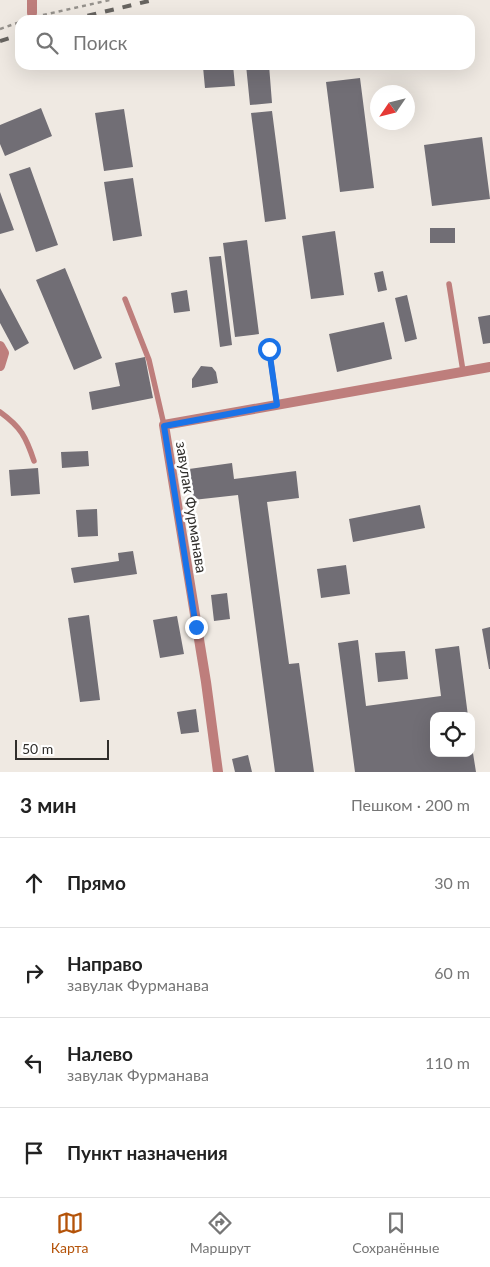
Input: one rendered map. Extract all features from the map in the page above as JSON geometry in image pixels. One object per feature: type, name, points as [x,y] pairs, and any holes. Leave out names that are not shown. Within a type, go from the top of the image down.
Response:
[{"type":"street","points":[[32,0],[37,14]]},
{"type":"street","points":[[0,346],[4,353],[0,366]]},
{"type":"street","name":"завулак Фурманава","points":[[218,772],[206,682],[164,426],[490,367]]},
{"type":"lane","points":[[449,284],[463,371]]},
{"type":"lane","points":[[125,299],[149,360],[164,426]]},
{"type":"lane","points":[[269,349],[277,405]]},
{"type":"lane","points":[[0,412],[17,425],[27,438],[34,461]]},
{"type":"path","points":[[37,14],[110,0]]},
{"type":"path","points":[[0,29],[15,24]]},
{"type":"building","points":[[203,70],[233,70],[235,86],[205,88]]},
{"type":"building","points":[[246,70],[269,70],[272,103],[250,105]]},
{"type":"building","points":[[360,78],[374,188],[340,192],[326,82]]},
{"type":"building","points":[[41,108],[52,136],[5,156],[0,144],[0,125]]},
{"type":"building","points":[[124,109],[133,167],[104,171],[95,113]]},
{"type":"building","points":[[272,111],[286,219],[265,222],[251,113]]},
{"type":"building","points":[[482,137],[490,199],[432,206],[424,145]]},
{"type":"building","points":[[30,167],[58,245],[36,252],[9,174]]},
{"type":"building","points":[[133,178],[142,236],[113,241],[104,182]]},
{"type":"building","points":[[0,192],[14,230],[0,234]]},
{"type":"building","points":[[430,228],[455,228],[455,243],[430,243]]},
{"type":"building","points":[[335,231],[344,295],[311,299],[302,236]]},
{"type":"building","points":[[247,240],[259,334],[235,337],[223,243]]},
{"type":"building","points":[[221,256],[232,345],[220,347],[209,257]]},
{"type":"building","points":[[65,268],[102,358],[74,370],[36,280]]},
{"type":"building","points":[[383,271],[387,290],[378,292],[374,273]]},
{"type":"building","points":[[0,288],[29,343],[15,351],[0,323]]},
{"type":"building","points":[[187,290],[190,311],[174,313],[171,293]]},
{"type":"building","points":[[407,295],[417,339],[405,342],[395,298]]},
{"type":"building","points":[[490,315],[490,343],[483,344],[478,317]]},
{"type":"building","points":[[384,322],[392,359],[337,372],[329,334]]},
{"type":"building","points":[[145,357],[153,398],[92,410],[89,392],[120,386],[115,363]]},
{"type":"building","points":[[201,366],[212,367],[216,372],[218,383],[192,388],[192,379]]},
{"type":"building","points":[[88,451],[89,466],[62,468],[61,452]]},
{"type":"building","points":[[232,463],[234,479],[296,471],[299,498],[267,502],[289,664],[299,663],[314,772],[275,772],[238,495],[193,500],[189,469]]},
{"type":"building","points":[[38,468],[40,494],[11,496],[9,470]]},
{"type":"building","points":[[420,505],[425,528],[353,542],[349,519]]},
{"type":"building","points":[[97,509],[98,536],[78,537],[76,510]]},
{"type":"building","points":[[133,551],[137,574],[74,583],[71,568],[119,561],[118,553]]},
{"type":"building","points":[[346,565],[350,594],[321,598],[317,569]]},
{"type":"building","points":[[227,593],[230,619],[214,621],[211,595]]},
{"type":"building","points":[[89,615],[100,700],[80,702],[68,618]]},
{"type":"building","points":[[177,616],[184,654],[160,658],[153,620]]},
{"type":"building","points":[[490,627],[490,669],[489,669],[482,629]]},
{"type":"building","points":[[358,640],[366,706],[441,696],[435,649],[459,646],[467,712],[430,712],[430,757],[474,757],[476,772],[355,772],[338,643]]},
{"type":"building","points":[[405,651],[408,679],[378,682],[375,653]]},
{"type":"building","points":[[196,709],[199,732],[181,734],[177,712]]},
{"type":"building","points":[[248,755],[252,772],[235,772],[232,759]]},
{"type":"railway","points":[[91,15],[153,0]]},
{"type":"railway","points":[[0,41],[15,36]]},
{"type":"route","points":[[196,627],[164,426],[277,405],[269,349]]}]
